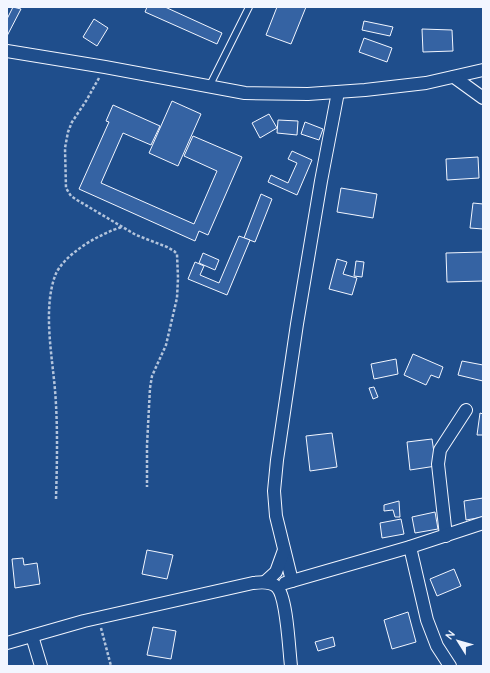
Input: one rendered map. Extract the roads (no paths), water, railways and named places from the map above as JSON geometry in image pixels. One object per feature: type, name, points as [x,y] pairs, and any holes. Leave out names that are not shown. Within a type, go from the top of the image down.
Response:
[{"type":"street","points":[[7,51],[105,67],[245,93],[308,94],[338,92],[426,83],[483,70]]},
{"type":"street","points":[[454,76],[483,98]]},
{"type":"street","points":[[292,581],[276,516],[274,490],[298,316],[338,92]]},
{"type":"street","points":[[446,536],[438,457],[440,450],[466,410]]},
{"type":"street","points":[[7,643],[98,618],[253,583],[270,584],[292,581],[410,547],[483,523]]},
{"type":"street","points":[[410,547],[427,620],[437,646],[450,666]]},
{"type":"street","points":[[270,584],[284,550]]},
{"type":"street","points":[[270,584],[281,592],[287,626],[291,666]]},
{"type":"street","points":[[32,636],[41,666]]},
{"type":"lane","points":[[209,87],[249,7]]}]
